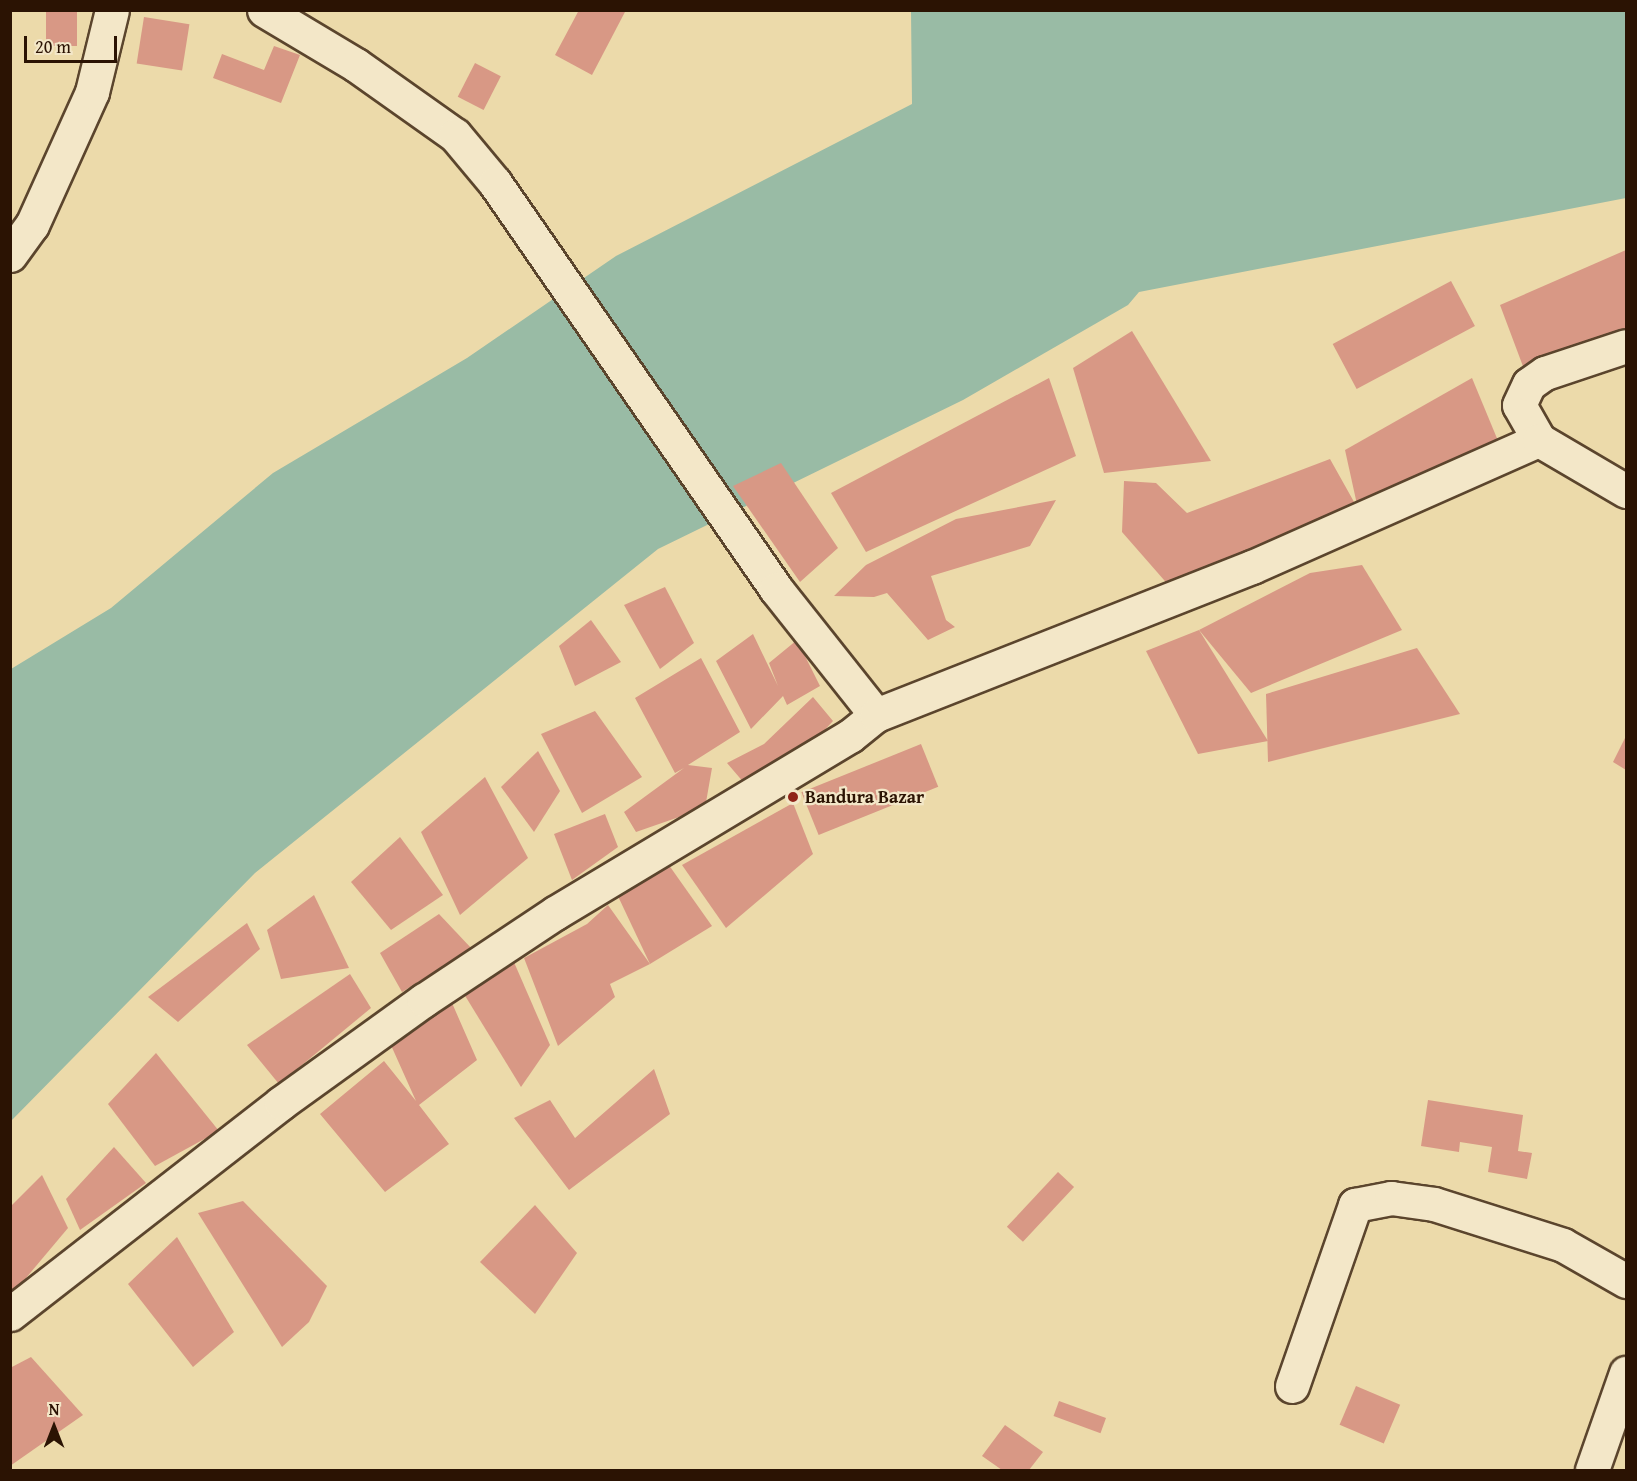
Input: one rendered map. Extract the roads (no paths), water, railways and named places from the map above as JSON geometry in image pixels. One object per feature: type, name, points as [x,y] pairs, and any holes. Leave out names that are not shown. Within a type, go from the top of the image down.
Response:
[{"type":"street","points":[[10,255],[32,225],[92,92],[112,10]]},
{"type":"street","points":[[264,10],[356,65],[455,135],[495,183],[776,590],[876,715]]},
{"type":"street","points":[[1626,346],[1545,373],[1529,384],[1519,405],[1539,440],[1626,491]]},
{"type":"street","points":[[10,1314],[281,1103],[424,1000],[555,913],[850,736],[876,715],[1252,567],[1539,440]]},
{"type":"street","points":[[1292,1386],[1355,1205],[1391,1198],[1434,1204],[1563,1245],[1626,1281]]},
{"type":"street","points":[[1592,1470],[1626,1373]]},
{"type":"place","name":"Bandura Bazar","points":[[793,797]]}]
